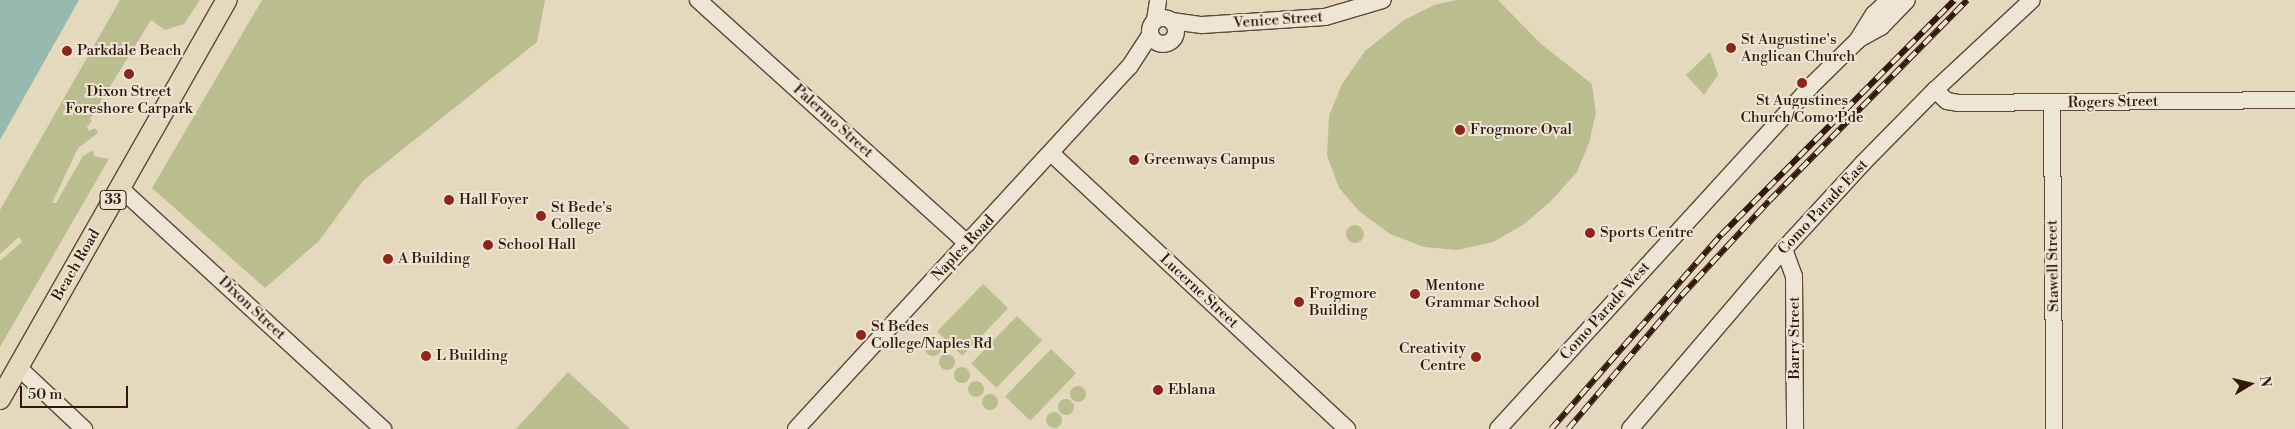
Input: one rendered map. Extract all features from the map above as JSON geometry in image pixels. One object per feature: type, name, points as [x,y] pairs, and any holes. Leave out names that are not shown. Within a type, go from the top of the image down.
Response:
[{"type":"main road","name":"Beach Road","points":[[0,399],[227,0]]},
{"type":"street","name":"Palermo Street","points":[[698,0],[968,243]]},
{"type":"street","name":"Naples Road","points":[[796,429],[1164,29],[1158,0]]},
{"type":"street","points":[[1164,0],[1164,29]]},
{"type":"street","name":"Venice Street","points":[[1164,29],[1325,17],[1383,0]]},
{"type":"street","name":"Como Parade West","points":[[1857,41],[1880,27],[1907,0]]},
{"type":"street","name":"Como Parade East","points":[[1630,429],[1784,249],[1935,90],[2032,0]]},
{"type":"street","name":"Como Parade West","points":[[1498,429],[1810,87],[1857,41],[1883,2]]},
{"type":"street","name":"Rogers Street","points":[[1935,90],[1947,101],[1958,103],[2295,100]]},
{"type":"street","name":"Stawell Street","points":[[2052,103],[2054,429]]},
{"type":"street","name":"Lucerne Street","points":[[1051,153],[1347,429]]},
{"type":"street","name":"Dixon Street","points":[[120,188],[383,429]]},
{"type":"street","name":"Barry Street","points":[[1784,249],[1794,276],[1795,429]]},
{"type":"street","points":[[18,367],[84,429]]},
{"type":"green space","points":[[120,0],[200,0],[184,24],[165,30],[151,20],[90,119],[92,121],[87,127],[89,131],[95,128],[98,133],[78,148],[52,203],[56,203],[83,156],[93,150],[94,156],[109,159],[0,347],[0,261],[22,242],[19,237],[0,254],[0,210]]},
{"type":"green space","points":[[262,0],[545,0],[537,42],[363,181],[319,241],[265,288],[152,188]]},
{"type":"green space","name":"Frogmore Oval","points":[[1456,0],[1498,0],[1541,44],[1592,84],[1596,113],[1589,143],[1577,172],[1551,201],[1523,225],[1493,242],[1457,250],[1424,247],[1390,234],[1359,211],[1339,188],[1327,155],[1329,116],[1342,84],[1365,51],[1404,20],[1434,5]]},
{"type":"green space","points":[[1710,52],[1718,75],[1704,95],[1686,75]]},
{"type":"green space","points":[[1351,225],[1359,225],[1364,230],[1362,241],[1351,243],[1346,238],[1346,230]]},
{"type":"green space","points":[[983,284],[1008,308],[962,356],[937,331]]},
{"type":"green space","points":[[1017,316],[1042,340],[996,388],[971,363]]},
{"type":"green space","points":[[933,340],[941,348],[933,356],[925,348]]},
{"type":"green space","points":[[1051,349],[1076,373],[1030,421],[1005,396]]},
{"type":"green space","points":[[947,354],[955,362],[947,370],[939,362]]},
{"type":"green space","points":[[962,367],[970,375],[962,383],[954,375]]},
{"type":"green space","points":[[568,372],[615,415],[630,429],[516,429]]},
{"type":"green space","points":[[976,381],[984,389],[976,397],[968,389]]},
{"type":"green space","points":[[1078,386],[1086,394],[1078,402],[1070,394]]},
{"type":"green space","points":[[990,394],[998,402],[990,410],[982,402]]},
{"type":"green space","points":[[1066,399],[1074,407],[1066,415],[1058,407]]},
{"type":"green space","points":[[1054,412],[1062,420],[1054,428],[1046,420]]},
{"type":"water","points":[[0,0],[79,0],[0,140]]},
{"type":"railway","points":[[1551,429],[1721,235],[1954,0]]},
{"type":"railway","points":[[1568,429],[1681,296],[1769,201],[1967,0]]},
{"type":"place","name":"St Augustine's Anglican Church","points":[[1731,48]]},
{"type":"place","name":"Parkdale Beach","points":[[67,51]]},
{"type":"place","name":"Dixon Street Foreshore Carpark","points":[[129,74]]},
{"type":"place","name":"St Augustines Church/Como Pde","points":[[1802,83]]},
{"type":"place","name":"Frogmore Oval","points":[[1460,130]]},
{"type":"place","name":"Greenways Campus","points":[[1134,160]]},
{"type":"place","name":"Hall Foyer","points":[[449,200]]},
{"type":"place","name":"St Bede's College","points":[[541,216]]},
{"type":"place","name":"Sports Centre","points":[[1590,233]]},
{"type":"place","name":"School Hall","points":[[488,245]]},
{"type":"place","name":"A Building","points":[[388,259]]},
{"type":"place","name":"Mentone Grammar School","points":[[1415,294]]},
{"type":"place","name":"Frogmore Building","points":[[1299,302]]},
{"type":"place","name":"St Bedes College/Naples Rd","points":[[861,335]]},
{"type":"place","name":"L Building","points":[[426,356]]},
{"type":"place","name":"Creativity Centre","points":[[1476,357]]},
{"type":"place","name":"Eblana","points":[[1158,390]]}]
